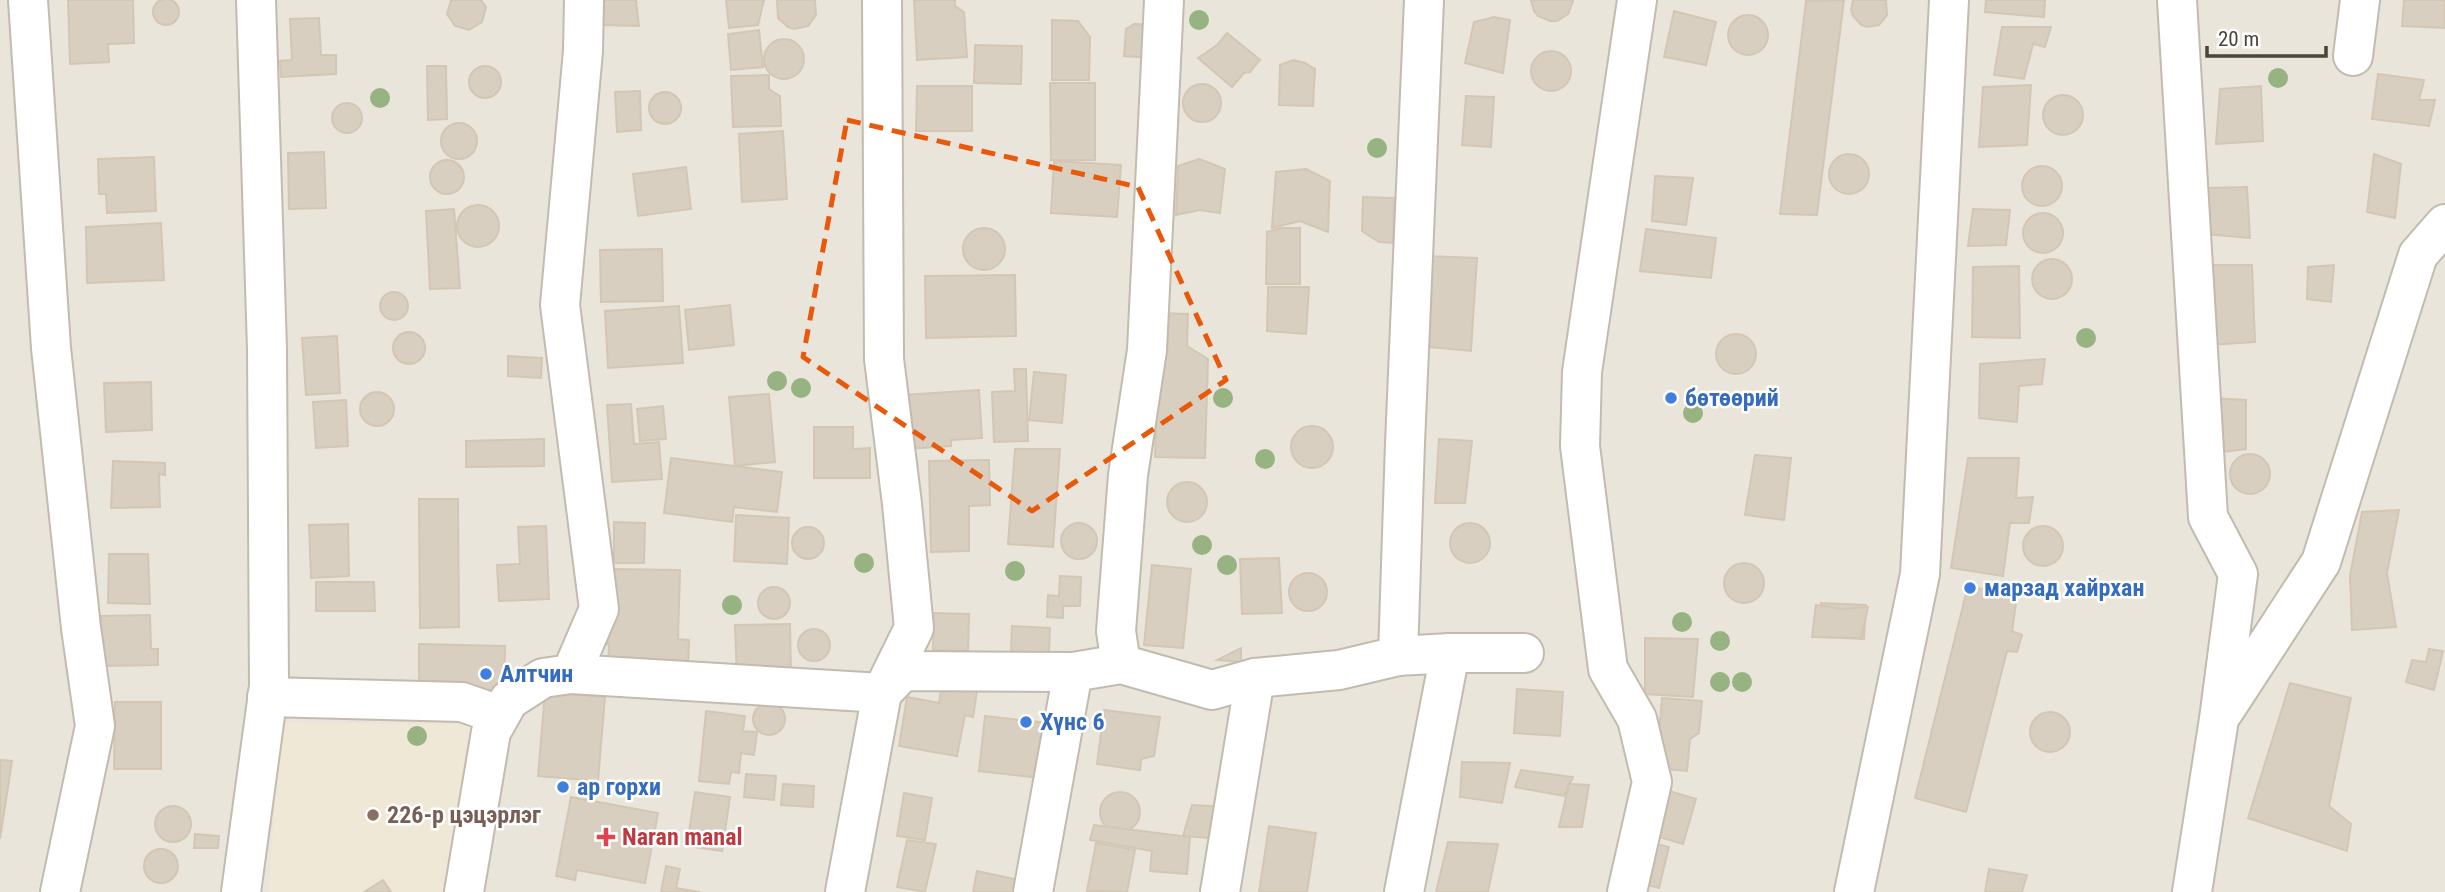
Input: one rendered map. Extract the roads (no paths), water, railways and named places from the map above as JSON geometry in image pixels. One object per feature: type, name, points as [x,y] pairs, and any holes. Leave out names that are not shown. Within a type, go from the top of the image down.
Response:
[{"type":"street","points":[[28,0],[51,348],[81,628],[95,726],[60,892]]},
{"type":"street","points":[[241,892],[267,696],[267,349],[256,0]]},
{"type":"street","points":[[570,674],[599,609],[560,305],[583,51],[584,0]]},
{"type":"street","points":[[845,892],[882,693],[914,628],[884,359],[882,0]]},
{"type":"street","points":[[1121,664],[1116,631],[1128,475],[1147,350],[1164,0]]},
{"type":"street","points":[[1398,656],[1424,0]]},
{"type":"street","points":[[1627,892],[1652,782],[1637,719],[1608,669],[1580,446],[1582,372],[1637,0]]},
{"type":"street","points":[[1854,892],[1920,574],[1950,0]]},
{"type":"street","points":[[2177,0],[2208,517],[2238,573],[2192,892]]},
{"type":"street","points":[[2353,56],[2360,0]]},
{"type":"street","points":[[2219,719],[2322,562],[2418,255],[2445,224]]},
{"type":"street","points":[[1404,892],[1450,653]]},
{"type":"street","points":[[464,892],[491,732],[509,700],[543,678],[570,674],[882,693],[903,671],[1073,672],[1121,664],[1212,690],[1255,678],[1339,670],[1398,656],[1524,653]]},
{"type":"street","points":[[1033,892],[1073,672]]},
{"type":"street","points":[[1220,892],[1255,678]]},
{"type":"street","points":[[267,696],[463,702],[499,715]]},
{"type":"place","name":"бөтөөрий","points":[[1671,398]]},
{"type":"place","name":"марзад хайрхан","points":[[1970,588]]},
{"type":"place","name":"Алтчин","points":[[486,674]]},
{"type":"place","name":"Хүнс 6","points":[[1026,722]]},
{"type":"place","name":"ар горхи","points":[[563,787]]},
{"type":"place","name":"226-р цэцэрлэг","points":[[373,815]]},
{"type":"place","name":"Naran manal","points":[[606,837]]}]
